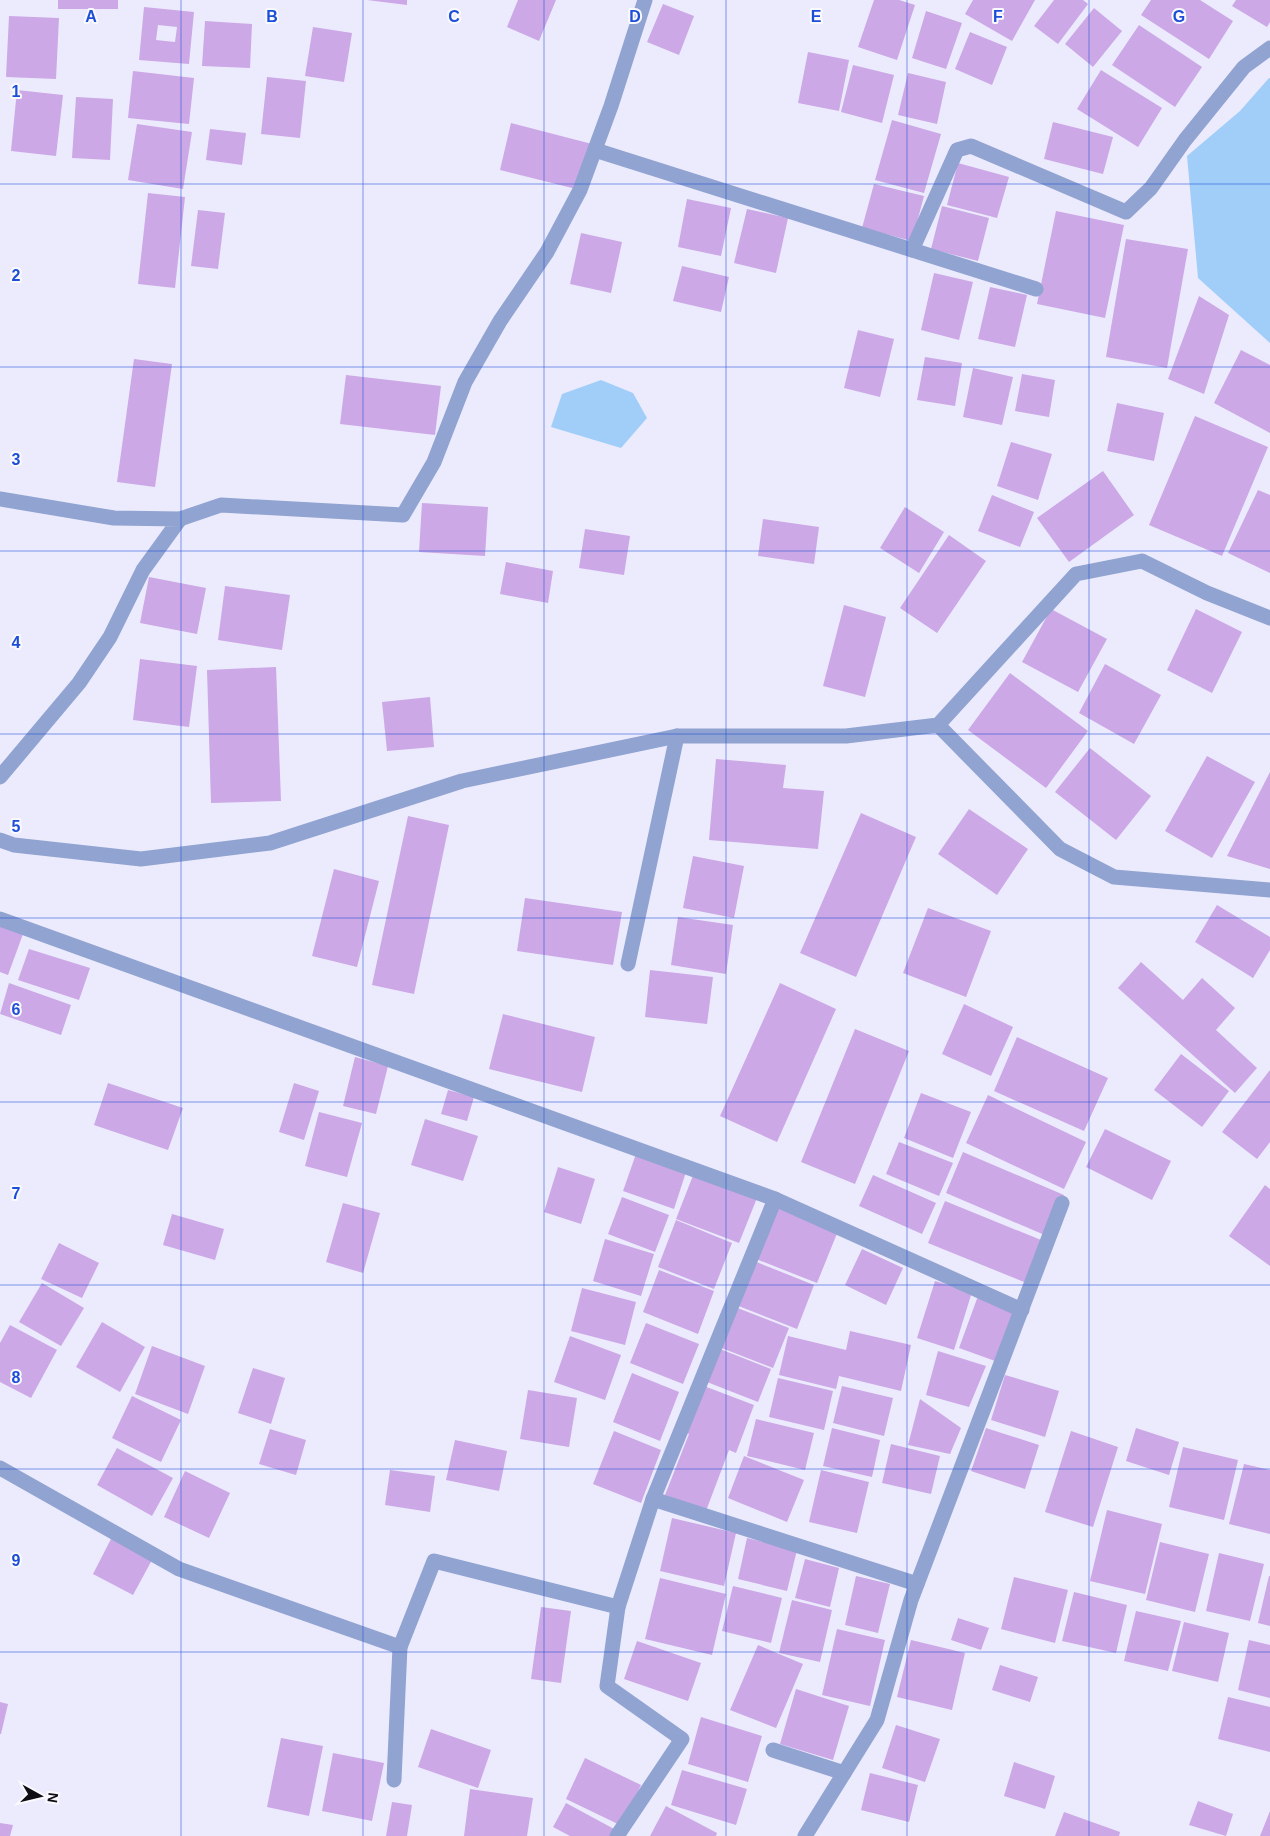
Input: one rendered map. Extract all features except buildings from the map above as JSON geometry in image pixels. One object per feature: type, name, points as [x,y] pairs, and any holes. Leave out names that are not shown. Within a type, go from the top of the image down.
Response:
[{"type":"street","points":[[0,499],[114,518],[180,519],[221,505],[402,514],[434,462],[464,382],[500,321],[547,252],[580,190],[645,0]]},
{"type":"street","points":[[912,250],[957,150],[971,146],[1126,212],[1151,188],[1185,140],[1244,67],[1270,48]]},
{"type":"street","points":[[595,150],[1036,289]]},
{"type":"street","points":[[0,777],[79,683],[110,637],[143,570],[180,519]]},
{"type":"street","points":[[0,840],[14,845],[141,859],[270,842],[462,781],[677,736],[846,736],[938,725],[1076,574],[1142,561],[1207,593],[1270,618]]},
{"type":"street","points":[[938,725],[1060,849],[1114,877],[1270,890]]},
{"type":"street","points":[[628,964],[677,736]]},
{"type":"street","points":[[0,919],[775,1199],[1022,1310]]},
{"type":"street","points":[[617,1836],[682,1739],[607,1686],[618,1607],[653,1499],[775,1199]]},
{"type":"street","points":[[805,1836],[877,1720],[917,1584],[1062,1203]]},
{"type":"street","points":[[0,1468],[179,1569],[400,1647]]},
{"type":"street","points":[[653,1499],[917,1584]]},
{"type":"street","points":[[394,1780],[400,1647],[434,1561],[618,1607]]},
{"type":"street","points":[[773,1750],[844,1773]]},
{"type":"water","points":[[1269,78],[1270,343],[1198,278],[1187,156],[1240,111]]},
{"type":"water","points":[[601,380],[633,393],[647,418],[621,448],[551,427],[562,394]]}]
